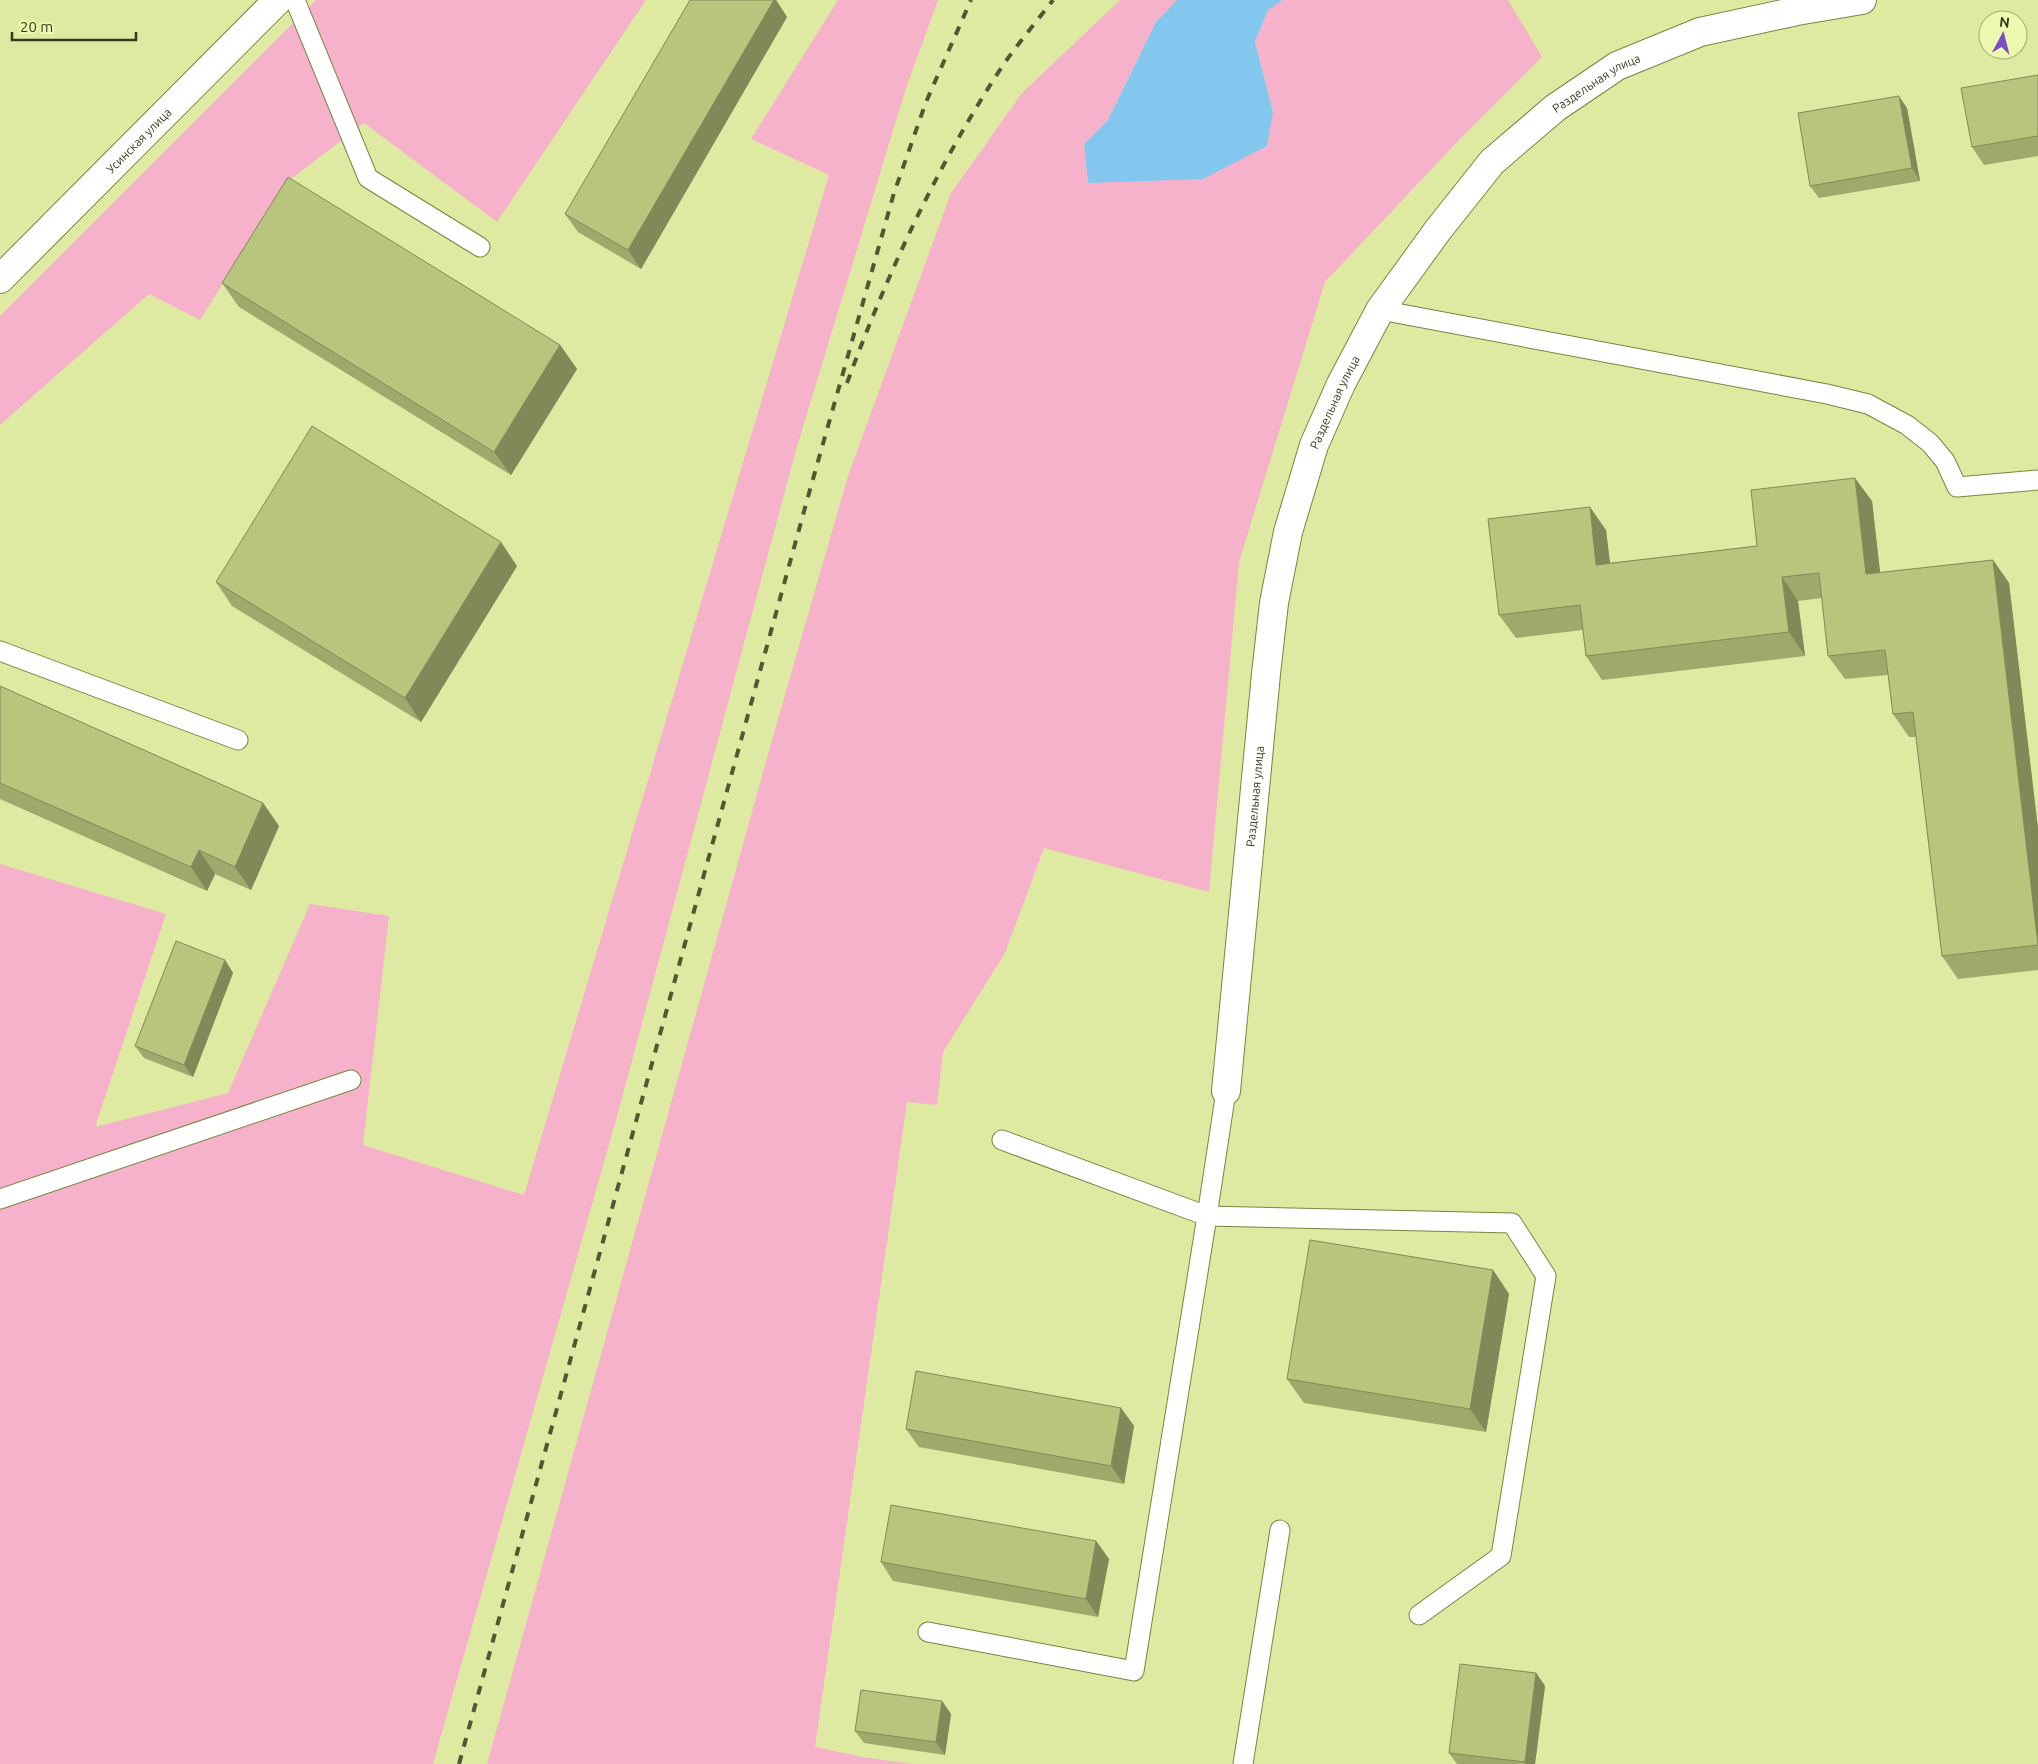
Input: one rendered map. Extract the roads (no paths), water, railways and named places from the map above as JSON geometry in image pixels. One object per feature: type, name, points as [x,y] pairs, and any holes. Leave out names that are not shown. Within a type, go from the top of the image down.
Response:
[{"type":"street","name":"Усинская улица","points":[[0,279],[278,0]]},
{"type":"street","name":"Раздельная улица","points":[[1226,1091],[1266,674],[1274,603],[1288,532],[1314,445],[1341,384],[1380,310],[1438,230],[1492,162],[1555,108],[1617,66],[1700,32],[1797,11],[1862,0]]},
{"type":"lane","points":[[295,0],[368,178],[480,247]]},
{"type":"lane","points":[[1380,310],[1818,392],[1868,404],[1907,425],[1930,443],[1945,461],[1957,487],[2038,480]]},
{"type":"lane","points":[[0,651],[238,740]]},
{"type":"lane","points":[[0,1199],[351,1080]]},
{"type":"lane","points":[[928,1632],[1134,1671],[1226,1091]]},
{"type":"lane","points":[[1002,1140],[1207,1216],[1512,1223],[1546,1276],[1501,1556],[1419,1615]]},
{"type":"lane","points":[[1243,1764],[1280,1530]]},
{"type":"water","points":[[1177,0],[1283,0],[1268,10],[1255,42],[1273,112],[1267,146],[1203,179],[1088,183],[1084,144],[1108,120],[1156,22]]},
{"type":"railway","points":[[459,1764],[811,486],[894,193],[926,102],[971,0]]},
{"type":"railway","points":[[847,383],[878,304],[932,187],[973,112],[1016,47],[1053,0]]}]
